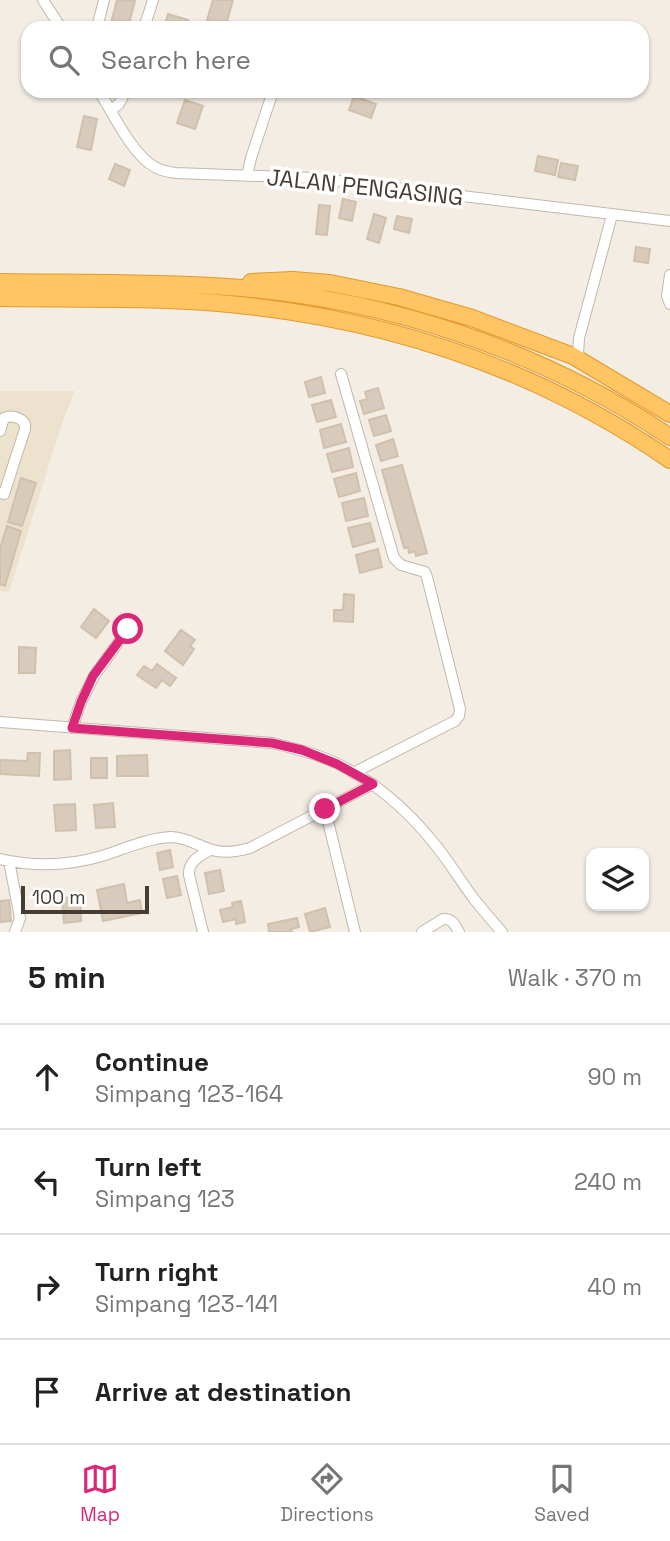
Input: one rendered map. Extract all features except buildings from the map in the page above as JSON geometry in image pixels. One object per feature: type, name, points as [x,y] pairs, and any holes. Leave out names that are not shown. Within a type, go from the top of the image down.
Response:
[{"type":"highway","points":[[235,288],[255,281],[330,283],[399,297],[472,318],[582,361],[670,414]]},
{"type":"highway","points":[[0,282],[170,284],[235,288],[284,293],[379,309],[475,338],[525,358],[586,386],[670,437]]},
{"type":"highway","points":[[0,299],[103,299],[227,304],[375,327],[470,356],[519,376],[589,410],[670,460]]},
{"type":"street","points":[[43,0],[56,21]]},
{"type":"street","points":[[98,21],[104,0]]},
{"type":"street","points":[[146,21],[153,0]]},
{"type":"street","name":"JALAN PENGASING","points":[[103,98],[138,153],[155,167],[176,173],[313,178],[670,221]]},
{"type":"street","points":[[111,110],[122,98]]},
{"type":"street","points":[[247,176],[271,98]]},
{"type":"street","points":[[582,361],[578,354],[579,338],[612,215]]},
{"type":"street","points":[[670,275],[667,296],[670,304]]},
{"type":"street","points":[[562,352],[579,338]]},
{"type":"street","points":[[341,374],[394,558],[401,565],[425,572],[427,577],[460,709],[455,721],[353,773]]},
{"type":"street","points":[[0,431],[4,418],[8,416],[19,418],[25,424],[1,497]]},
{"type":"street","points":[[72,728],[93,676],[128,629]]},
{"type":"street","points":[[0,722],[272,743],[302,750],[337,764],[373,784],[426,833],[474,900],[493,932]]},
{"type":"street","points":[[15,932],[20,918],[5,860],[55,865],[81,862],[157,839],[173,837],[210,850],[239,851],[250,848],[373,784]]},
{"type":"street","points":[[325,809],[355,932]]},
{"type":"street","points":[[203,932],[188,869],[210,850]]},
{"type":"street","points":[[474,900],[502,932]]},
{"type":"street","points":[[422,932],[446,919],[454,923],[459,932]]},
{"type":"shaded area","points":[[0,391],[75,391],[63,420],[9,592],[0,591]]},
{"type":"route","points":[[128,629],[93,676],[72,728],[272,743],[302,750],[337,764],[373,784],[325,809]]}]
